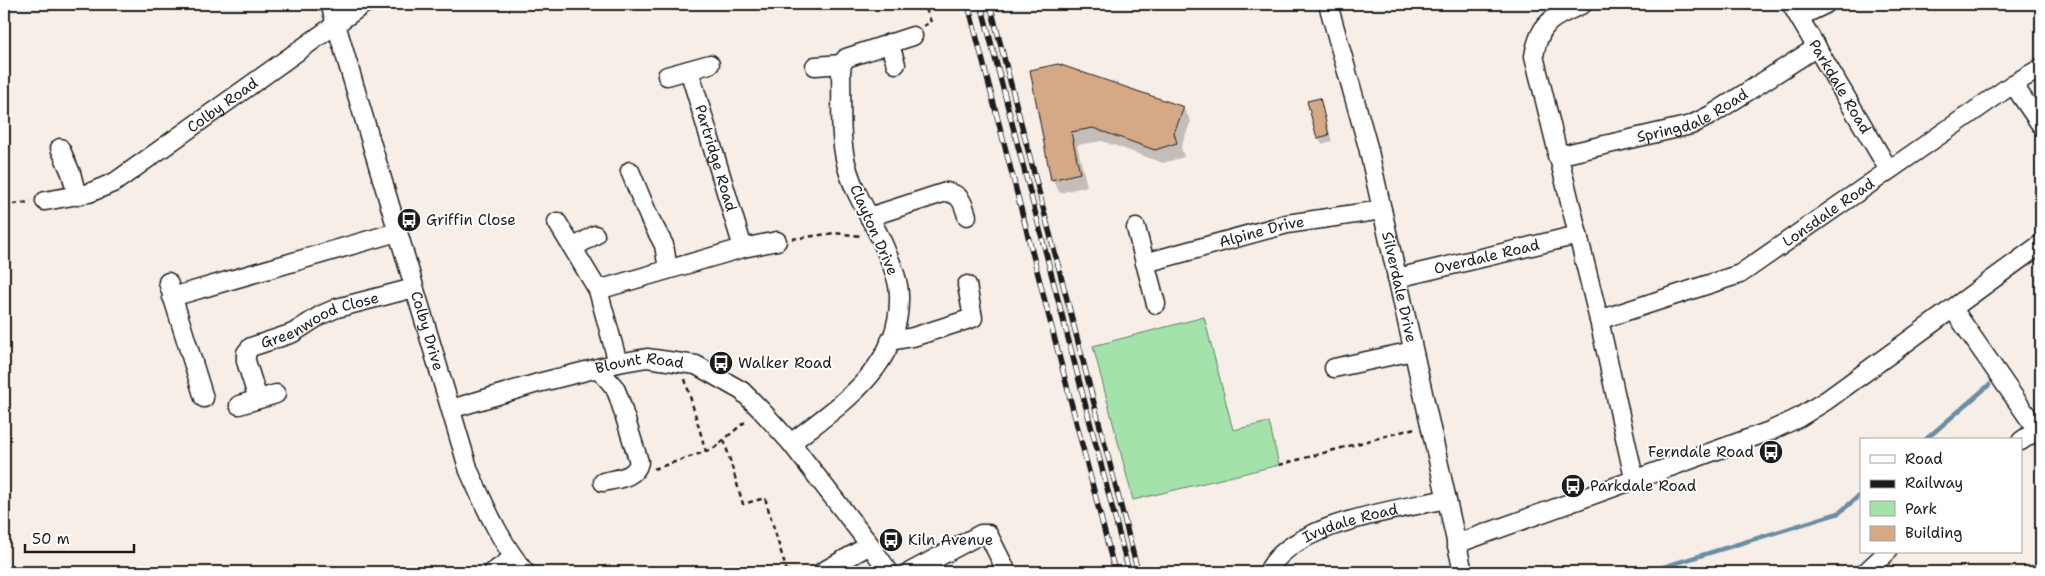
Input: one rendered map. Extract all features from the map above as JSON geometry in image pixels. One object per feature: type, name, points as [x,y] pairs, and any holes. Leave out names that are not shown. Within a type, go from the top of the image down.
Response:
[{"type":"street","name":"Colby Drive","points":[[330,4],[469,470],[489,516],[513,558],[525,572]]},
{"type":"street","name":"Colby Road","points":[[45,201],[76,196],[116,182],[364,4]]},
{"type":"street","name":"Silverdale Drive","points":[[1328,4],[1354,90],[1463,572]]},
{"type":"street","points":[[1583,4],[1553,17],[1543,26],[1537,39],[1534,56],[1557,156],[1599,320],[1634,478]]},
{"type":"street","points":[[1795,10],[1826,4]]},
{"type":"street","name":"Parkdale Road","points":[[1795,10],[1889,170]]},
{"type":"street","points":[[815,66],[842,64],[846,58],[858,53],[913,36]]},
{"type":"street","points":[[889,43],[896,64]]},
{"type":"street","name":"Springdale Road","points":[[1557,156],[1691,125],[1817,47]]},
{"type":"street","points":[[667,76],[710,64]]},
{"type":"street","name":"Clayton Drive","points":[[791,443],[858,391],[871,377],[896,328],[900,300],[894,271],[880,237],[853,185],[846,162],[842,136],[842,64]]},
{"type":"street","name":"Lonsdale Road","points":[[1599,320],[1740,274],[2013,84],[2041,68]]},
{"type":"street","name":"Partridge Road","points":[[689,70],[743,248]]},
{"type":"street","points":[[2013,84],[2041,125]]},
{"type":"street","points":[[60,148],[71,173],[76,196]]},
{"type":"street","points":[[630,170],[649,217],[664,245],[668,270]]},
{"type":"street","points":[[869,216],[946,192],[954,193],[962,200],[967,216]]},
{"type":"street","name":"Alpine Drive","points":[[1145,263],[1287,224],[1355,216],[1382,210]]},
{"type":"street","points":[[557,222],[598,290],[618,363]]},
{"type":"street","points":[[1136,228],[1156,304]]},
{"type":"street","points":[[204,398],[172,296],[397,232]]},
{"type":"street","points":[[573,248],[595,235]]},
{"type":"street","name":"Overdale Road","points":[[1397,278],[1578,235]]},
{"type":"street","points":[[598,290],[743,248],[777,241]]},
{"type":"street","points":[[1456,544],[1634,478],[1770,431],[1798,418],[1827,400],[2041,244]]},
{"type":"street","points":[[890,341],[913,337],[973,318],[967,286]]},
{"type":"street","name":"Greenwood Close","points":[[258,399],[246,361],[246,353],[251,346],[293,333],[321,315],[337,308],[414,288]]},
{"type":"street","points":[[1953,309],[2039,429],[2022,440]]},
{"type":"street","points":[[1334,368],[1413,351]]},
{"type":"street","name":"Blount Road","points":[[451,409],[618,363],[647,358],[679,361],[696,365],[742,391],[791,443],[889,572]]},
{"type":"street","points":[[598,368],[620,398],[639,462],[638,468],[632,474],[603,482]]},
{"type":"street","points":[[239,405],[276,394]]},
{"type":"street","name":"Ivydale Road","points":[[1268,572],[1282,552],[1312,534],[1357,519],[1446,499]]},
{"type":"street","points":[[910,572],[981,534],[988,534],[1007,572]]},
{"type":"street","points":[[822,572],[870,545]]},
{"type":"street","points":[[1866,572],[1884,554]]},
{"type":"street","points":[[493,572],[513,558]]},
{"type":"path","points":[[913,36],[913,30],[931,22],[924,4]]},
{"type":"path","points":[[4,205],[45,201]]},
{"type":"path","points":[[777,241],[835,233],[880,237]]},
{"type":"path","points":[[679,361],[706,452]]},
{"type":"path","points":[[654,469],[706,452],[718,446],[760,410]]},
{"type":"path","points":[[1279,465],[1429,424]]},
{"type":"path","points":[[724,440],[743,504],[765,498],[787,572]]},
{"type":"green space","points":[[1204,317],[1233,430],[1269,422],[1279,465],[1133,500],[1093,346]]},
{"type":"building","points":[[1058,64],[1184,107],[1174,133],[1177,143],[1155,150],[1093,128],[1071,132],[1080,173],[1051,180],[1030,70]]},
{"type":"building","points":[[1320,98],[1329,135],[1317,138],[1307,101]]},
{"type":"waterway","points":[[1927,438],[1989,385]]},
{"type":"waterway","points":[[1647,572],[1839,513],[1860,495]]},
{"type":"railway","points":[[968,4],[1115,572]]},
{"type":"railway","points":[[981,4],[1129,572]]},
{"type":"railway","points":[[990,4],[1138,572]]},
{"type":"place","name":"Griffin Close","points":[[409,220]]},
{"type":"place","name":"Walker Road","points":[[721,363]]},
{"type":"place","name":"Ferndale Road","points":[[1771,452]]},
{"type":"place","name":"Parkdale Road","points":[[1573,486]]},
{"type":"place","name":"Kiln Avenue","points":[[891,540]]}]
